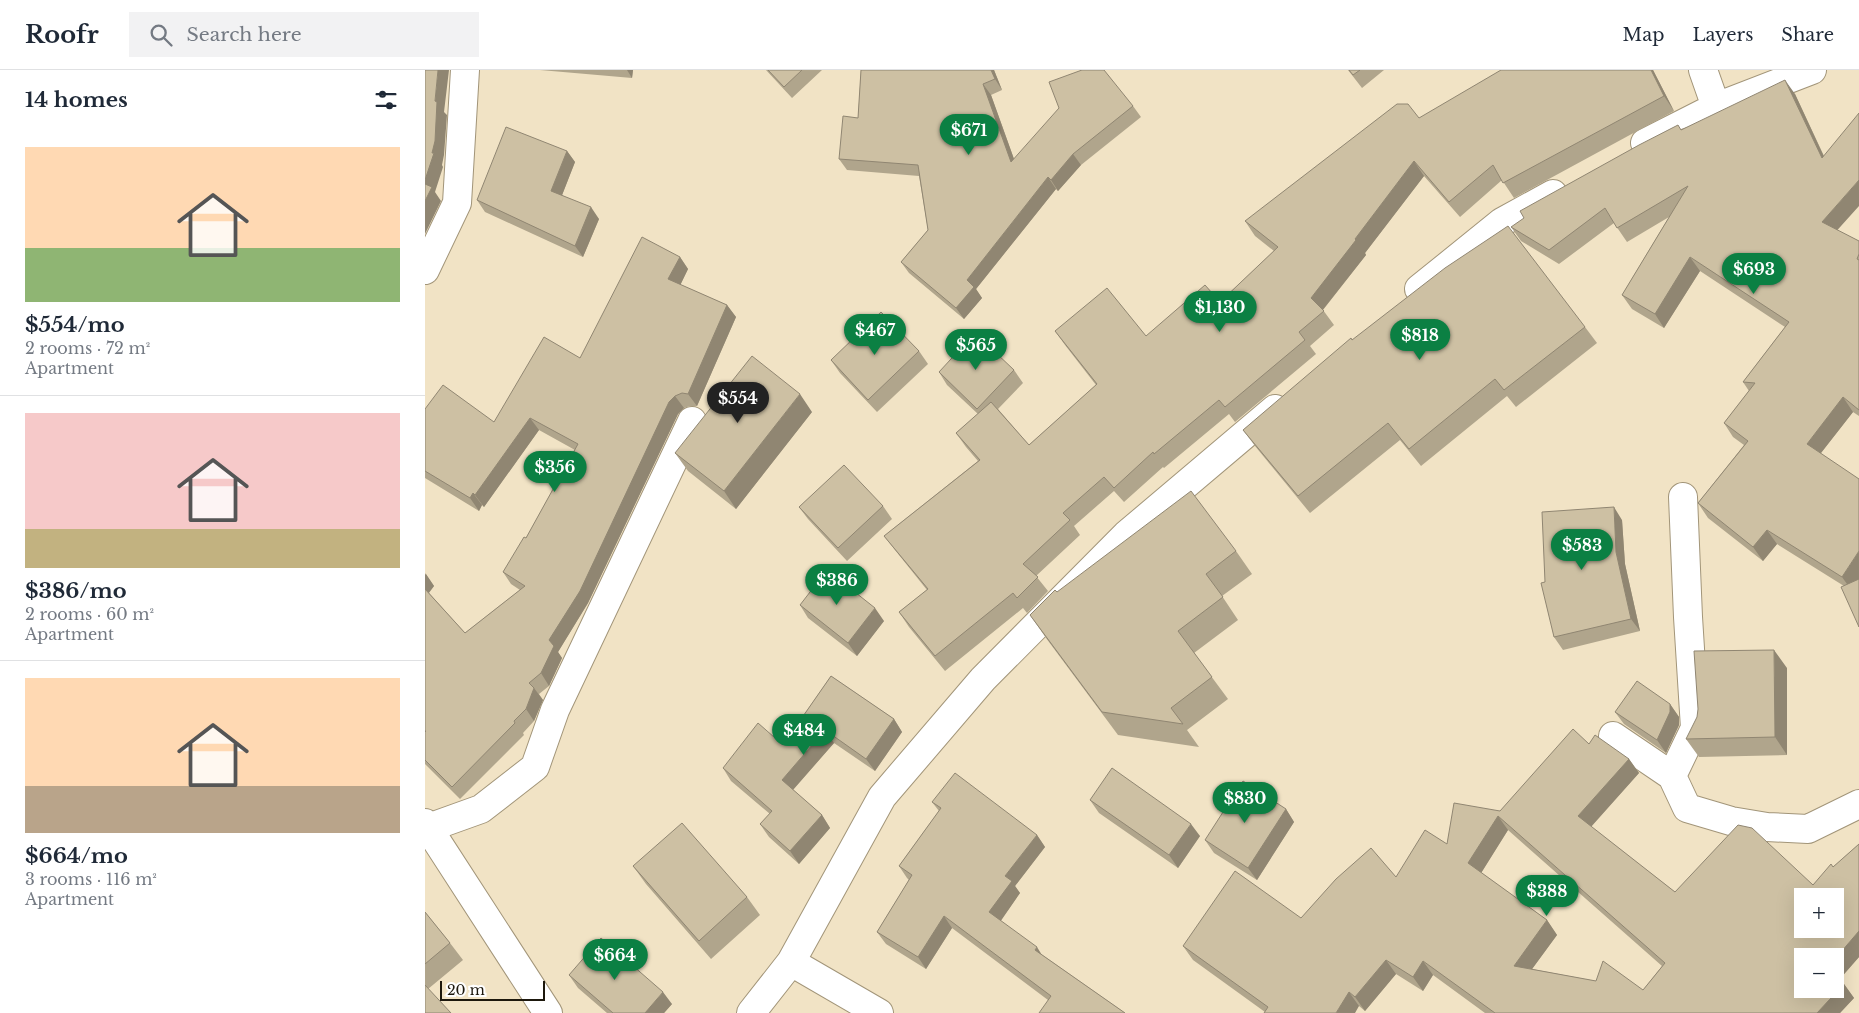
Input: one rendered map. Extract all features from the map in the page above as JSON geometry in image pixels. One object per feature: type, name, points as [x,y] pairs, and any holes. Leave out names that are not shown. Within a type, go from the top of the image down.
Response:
[{"type":"street","points":[[425,270],[457,203],[465,70]]},
{"type":"street","points":[[1703,70],[1716,107]]},
{"type":"street","points":[[1626,154],[1716,107],[1812,70]]},
{"type":"street","points":[[1403,302],[1502,222],[1576,182]]},
{"type":"street","points":[[751,1013],[791,962],[882,797],[983,679],[1126,535],[1290,396]]},
{"type":"street","points":[[548,1013],[427,825],[481,809],[535,767],[555,710],[692,422]]},
{"type":"street","points":[[1672,776],[1695,728],[1683,497]]},
{"type":"street","points":[[1613,736],[1672,776],[1687,808],[1731,821],[1767,827],[1808,829],[1859,804]]},
{"type":"street","points":[[791,962],[879,1013]]},
{"type":"building","points":[[425,70],[438,70],[435,101],[437,102],[435,141],[432,153],[434,153],[425,180]]},
{"type":"building","points":[[768,70],[802,70],[784,87]]},
{"type":"building","points":[[861,70],[991,70],[995,79],[983,84],[1011,162],[1059,108],[1049,82],[1082,70],[1104,70],[1133,106],[1073,154],[1051,180],[1048,177],[967,280],[974,287],[956,308],[901,262],[928,230],[918,165],[839,159],[843,116],[858,118]]},
{"type":"building","points":[[1349,70],[1360,70],[1353,75]]},
{"type":"building","points":[[1501,70],[1651,70],[1664,96],[1503,183],[1493,165],[1449,202],[1414,161],[1311,298],[1324,311],[1299,332],[1305,340],[1225,407],[1219,400],[1154,454],[1153,452],[1114,488],[1104,477],[1063,513],[1070,520],[1023,564],[1038,577],[1017,598],[1013,593],[935,656],[899,612],[928,589],[884,536],[980,460],[956,433],[991,402],[1029,445],[1097,384],[1055,331],[1107,288],[1146,336],[1205,285],[1220,302],[1278,247],[1245,221],[1397,104],[1408,104],[1419,118]]},
{"type":"building","points":[[1785,80],[1822,158],[1859,113],[1859,180],[1822,222],[1859,241],[1857,259],[1859,260],[1859,410],[1843,397],[1807,444],[1859,479],[1859,551],[1842,577],[1767,530],[1753,547],[1698,503],[1748,441],[1724,423],[1755,383],[1743,382],[1789,322],[1690,257],[1655,314],[1622,295],[1688,186],[1617,228],[1605,208],[1549,250],[1511,227],[1524,218],[1520,211],[1639,145],[1678,125],[1681,130]]},
{"type":"building","points":[[506,127],[567,151],[551,191],[591,207],[575,246],[477,200]]},
{"type":"building","points":[[425,184],[432,187],[425,201]]},
{"type":"building","points":[[1508,226],[1585,327],[1504,390],[1495,379],[1409,449],[1388,423],[1298,496],[1243,430],[1351,338],[1352,340],[1445,268]]},
{"type":"building","points":[[642,237],[680,257],[668,279],[727,305],[688,394],[682,393],[675,396],[669,402],[580,591],[549,640],[554,646],[541,673],[529,683],[534,688],[526,709],[514,721],[515,723],[452,787],[425,760],[425,589],[465,633],[525,586],[503,572],[524,537],[526,538],[578,444],[530,418],[475,495],[473,493],[470,498],[425,471],[425,409],[443,385],[494,422],[544,337],[580,358]]},
{"type":"building","points":[[881,312],[919,351],[868,400],[831,360]]},
{"type":"building","points":[[975,333],[1014,370],[977,409],[939,372]]},
{"type":"building","points":[[752,356],[800,394],[724,491],[675,453]]},
{"type":"building","points":[[844,465],[883,506],[838,548],[799,507]]},
{"type":"building","points":[[1191,491],[1236,551],[1206,574],[1223,597],[1178,631],[1212,677],[1171,708],[1183,724],[1102,712],[1030,615],[1055,590],[1057,592]]},
{"type":"building","points":[[1614,507],[1616,552],[1631,619],[1554,637],[1541,583],[1545,582],[1542,512]]},
{"type":"building","points":[[827,570],[875,608],[848,643],[800,605]]},
{"type":"building","points":[[1859,579],[1859,627],[1841,587]]},
{"type":"building","points":[[1774,650],[1775,737],[1686,739],[1697,717],[1698,709],[1694,651]]},
{"type":"building","points":[[831,676],[894,719],[866,759],[825,730],[782,780],[822,815],[790,851],[760,824],[772,811],[723,768],[758,723],[783,745]]},
{"type":"building","points":[[1637,681],[1670,704],[1670,712],[1657,740],[1615,712]]},
{"type":"building","points":[[1573,729],[1589,744],[1595,735],[1629,759],[1578,816],[1675,892],[1738,825],[1752,828],[1813,885],[1831,864],[1833,867],[1859,844],[1859,931],[1844,948],[1794,948],[1794,998],[1831,998],[1817,1013],[1495,1013],[1423,961],[1413,977],[1386,960],[1355,997],[1349,992],[1336,1013],[1264,1013],[1268,1007],[1183,946],[1235,871],[1301,918],[1336,879],[1371,848],[1396,877],[1425,830],[1447,844],[1454,803],[1500,811]],"holes":[[[1498,816],[1665,963],[1643,990],[1603,961],[1596,981],[1514,966],[1547,920],[1468,863]]]},
{"type":"building","points":[[1112,768],[1191,824],[1169,855],[1090,800]]},
{"type":"building","points":[[955,773],[1037,835],[1005,876],[1012,881],[989,912],[1037,947],[1035,950],[1125,1013],[1039,1013],[1051,996],[944,916],[918,957],[877,932],[912,875],[899,866],[941,808],[932,802]]},
{"type":"building","points":[[1243,781],[1286,809],[1248,868],[1205,840]]},
{"type":"building","points":[[682,823],[747,897],[699,941],[633,866]]},
{"type":"building","points":[[425,912],[450,943],[425,964]]},
{"type":"building","points":[[601,938],[663,992],[645,1013],[613,1013],[569,975]]},
{"type":"building","points":[[425,985],[451,1013],[425,1013]]}]
